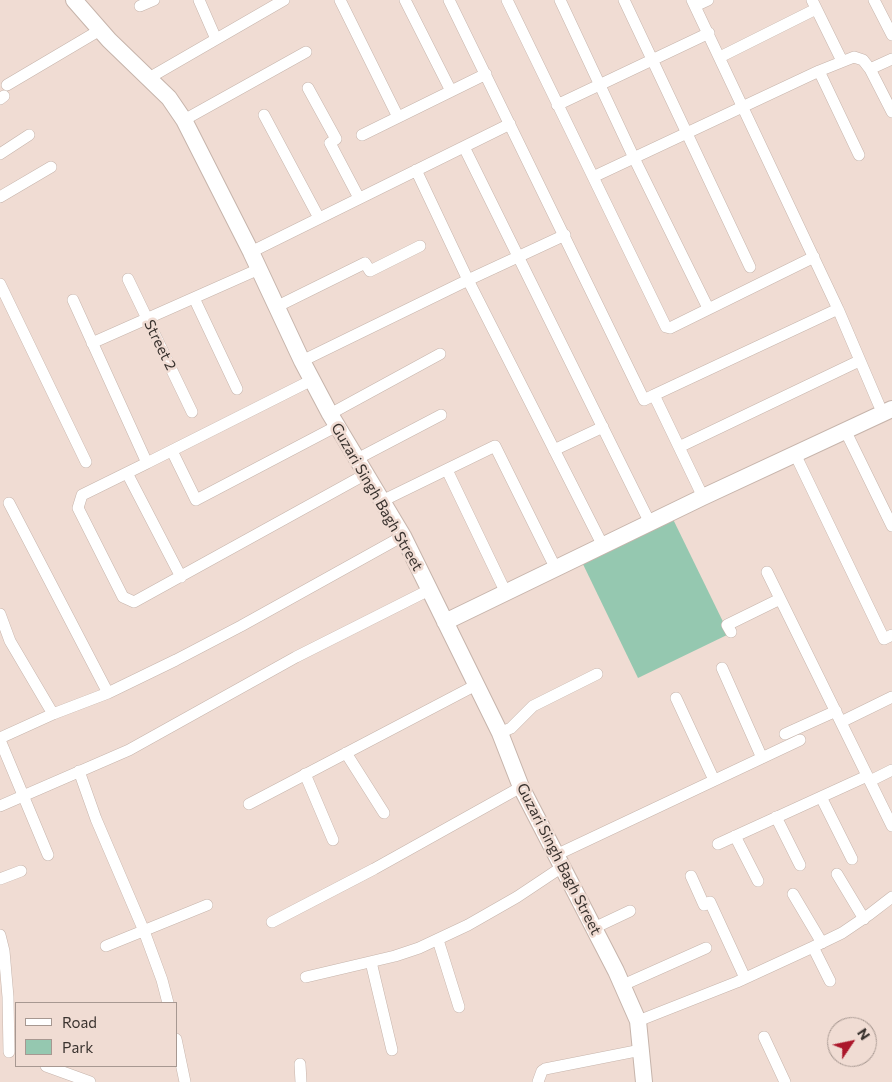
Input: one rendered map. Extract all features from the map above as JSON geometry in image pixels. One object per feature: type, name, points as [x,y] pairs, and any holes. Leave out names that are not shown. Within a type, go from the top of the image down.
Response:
[{"type":"street","name":"Guzari Singh Bagh Street","points":[[74,0],[100,30],[169,98],[184,120],[251,252],[312,380],[403,536],[500,733],[521,786],[623,985],[638,1021],[644,1082]]},
{"type":"street","points":[[140,6],[154,0]]},
{"type":"street","points":[[199,0],[216,39]]},
{"type":"street","points":[[149,78],[284,0]]},
{"type":"street","points":[[340,0],[398,117]]},
{"type":"street","points":[[405,0],[451,92]]},
{"type":"street","points":[[449,0],[644,400],[838,309]]},
{"type":"street","points":[[507,0],[666,327],[670,328],[814,257]]},
{"type":"street","points":[[560,0],[634,158],[708,308]]},
{"type":"street","points":[[624,0],[750,267]]},
{"type":"street","points":[[444,622],[845,430],[886,407],[860,361],[838,309],[744,106],[694,3],[708,0]]},
{"type":"street","points":[[874,0],[892,35]]},
{"type":"street","points":[[720,57],[814,4],[842,61]]},
{"type":"street","points":[[7,85],[100,30]]},
{"type":"street","points":[[557,104],[709,33]]},
{"type":"street","points":[[184,120],[306,52]]},
{"type":"street","points":[[593,177],[819,71],[854,57],[859,57],[870,69],[892,112]]},
{"type":"street","points":[[870,69],[892,59]]},
{"type":"street","points":[[819,71],[859,154]]},
{"type":"street","points":[[362,135],[486,74]]},
{"type":"street","points":[[308,88],[336,139],[330,143],[359,198]]},
{"type":"street","points":[[264,115],[319,218]]},
{"type":"street","points":[[251,252],[510,124]]},
{"type":"street","points":[[0,154],[29,135]]},
{"type":"street","points":[[464,146],[650,523]]},
{"type":"street","points":[[0,197],[51,167]]},
{"type":"street","points":[[416,170],[468,280],[603,546]]},
{"type":"street","points":[[302,361],[564,235]]},
{"type":"street","points":[[276,307],[365,263],[370,271],[420,246]]},
{"type":"street","points":[[92,343],[259,269]]},
{"type":"street","name":"Street 2","points":[[128,279],[192,412]]},
{"type":"street","points":[[0,284],[86,462]]},
{"type":"street","points":[[194,298],[237,389]]},
{"type":"street","points":[[74,300],[147,463]]},
{"type":"street","points":[[172,451],[196,500],[334,420],[440,354]]},
{"type":"street","points":[[679,447],[860,361]]},
{"type":"street","points":[[312,380],[82,495],[78,508],[123,597],[134,602],[366,474]]},
{"type":"street","points":[[654,395],[703,497]]},
{"type":"street","points":[[357,459],[441,415]]},
{"type":"street","points":[[554,450],[603,427]]},
{"type":"street","points":[[845,430],[892,526]]},
{"type":"street","points":[[382,501],[495,446],[556,568]]},
{"type":"street","points":[[795,454],[884,639],[892,636]]},
{"type":"street","points":[[447,470],[506,593]]},
{"type":"street","points":[[127,473],[181,577]]},
{"type":"street","points":[[9,503],[108,693]]},
{"type":"street","points":[[48,855],[0,739],[53,714],[108,693],[176,660],[403,536]]},
{"type":"street","points":[[767,572],[892,826]]},
{"type":"street","points":[[0,806],[128,750],[296,657],[429,590]]},
{"type":"street","points":[[731,632],[727,625],[780,598]]},
{"type":"street","points":[[0,614],[10,641],[53,714]]},
{"type":"street","points":[[722,668],[762,758]]},
{"type":"street","points":[[500,733],[511,728],[533,706],[597,674]]},
{"type":"street","points":[[248,804],[476,685]]},
{"type":"street","points":[[841,722],[892,697]]},
{"type":"street","points":[[676,698],[714,780]]},
{"type":"street","points":[[784,734],[836,711]]},
{"type":"street","points":[[306,977],[403,954],[438,940],[517,897],[559,861],[714,780],[800,740]]},
{"type":"street","points":[[346,753],[384,813]]},
{"type":"street","points":[[718,844],[821,797],[892,770]]},
{"type":"street","points":[[79,771],[96,819],[144,930],[168,1002]]},
{"type":"street","points":[[305,774],[333,840]]},
{"type":"street","points":[[272,922],[374,869],[521,786]]},
{"type":"street","points":[[821,797],[852,859]]},
{"type":"street","points":[[776,817],[800,865]]},
{"type":"street","points":[[735,836],[758,881]]},
{"type":"street","points":[[0,879],[22,871]]},
{"type":"street","points":[[837,874],[864,919]]},
{"type":"street","points":[[692,876],[704,906],[710,902],[745,978]]},
{"type":"street","points":[[793,894],[818,945],[830,981]]},
{"type":"street","points":[[638,1021],[745,978],[818,945],[864,919],[892,897]]},
{"type":"street","points":[[106,946],[207,905]]},
{"type":"street","points":[[594,928],[630,911]]},
{"type":"street","points":[[0,935],[4,951],[8,997],[8,1052]]},
{"type":"street","points":[[438,940],[459,1007]]},
{"type":"street","points":[[623,985],[706,948]]},
{"type":"street","points":[[370,962],[392,1050]]},
{"type":"street","points":[[764,1037],[785,1082]]},
{"type":"street","points":[[178,1049],[185,1082]]},
{"type":"street","points":[[538,1082],[545,1068],[641,1050]]},
{"type":"street","points":[[300,1064],[301,1082]]},
{"type":"street","points":[[49,1067],[90,1082]]},
{"type":"green space","points":[[670,513],[729,634],[638,678],[580,558]]}]
